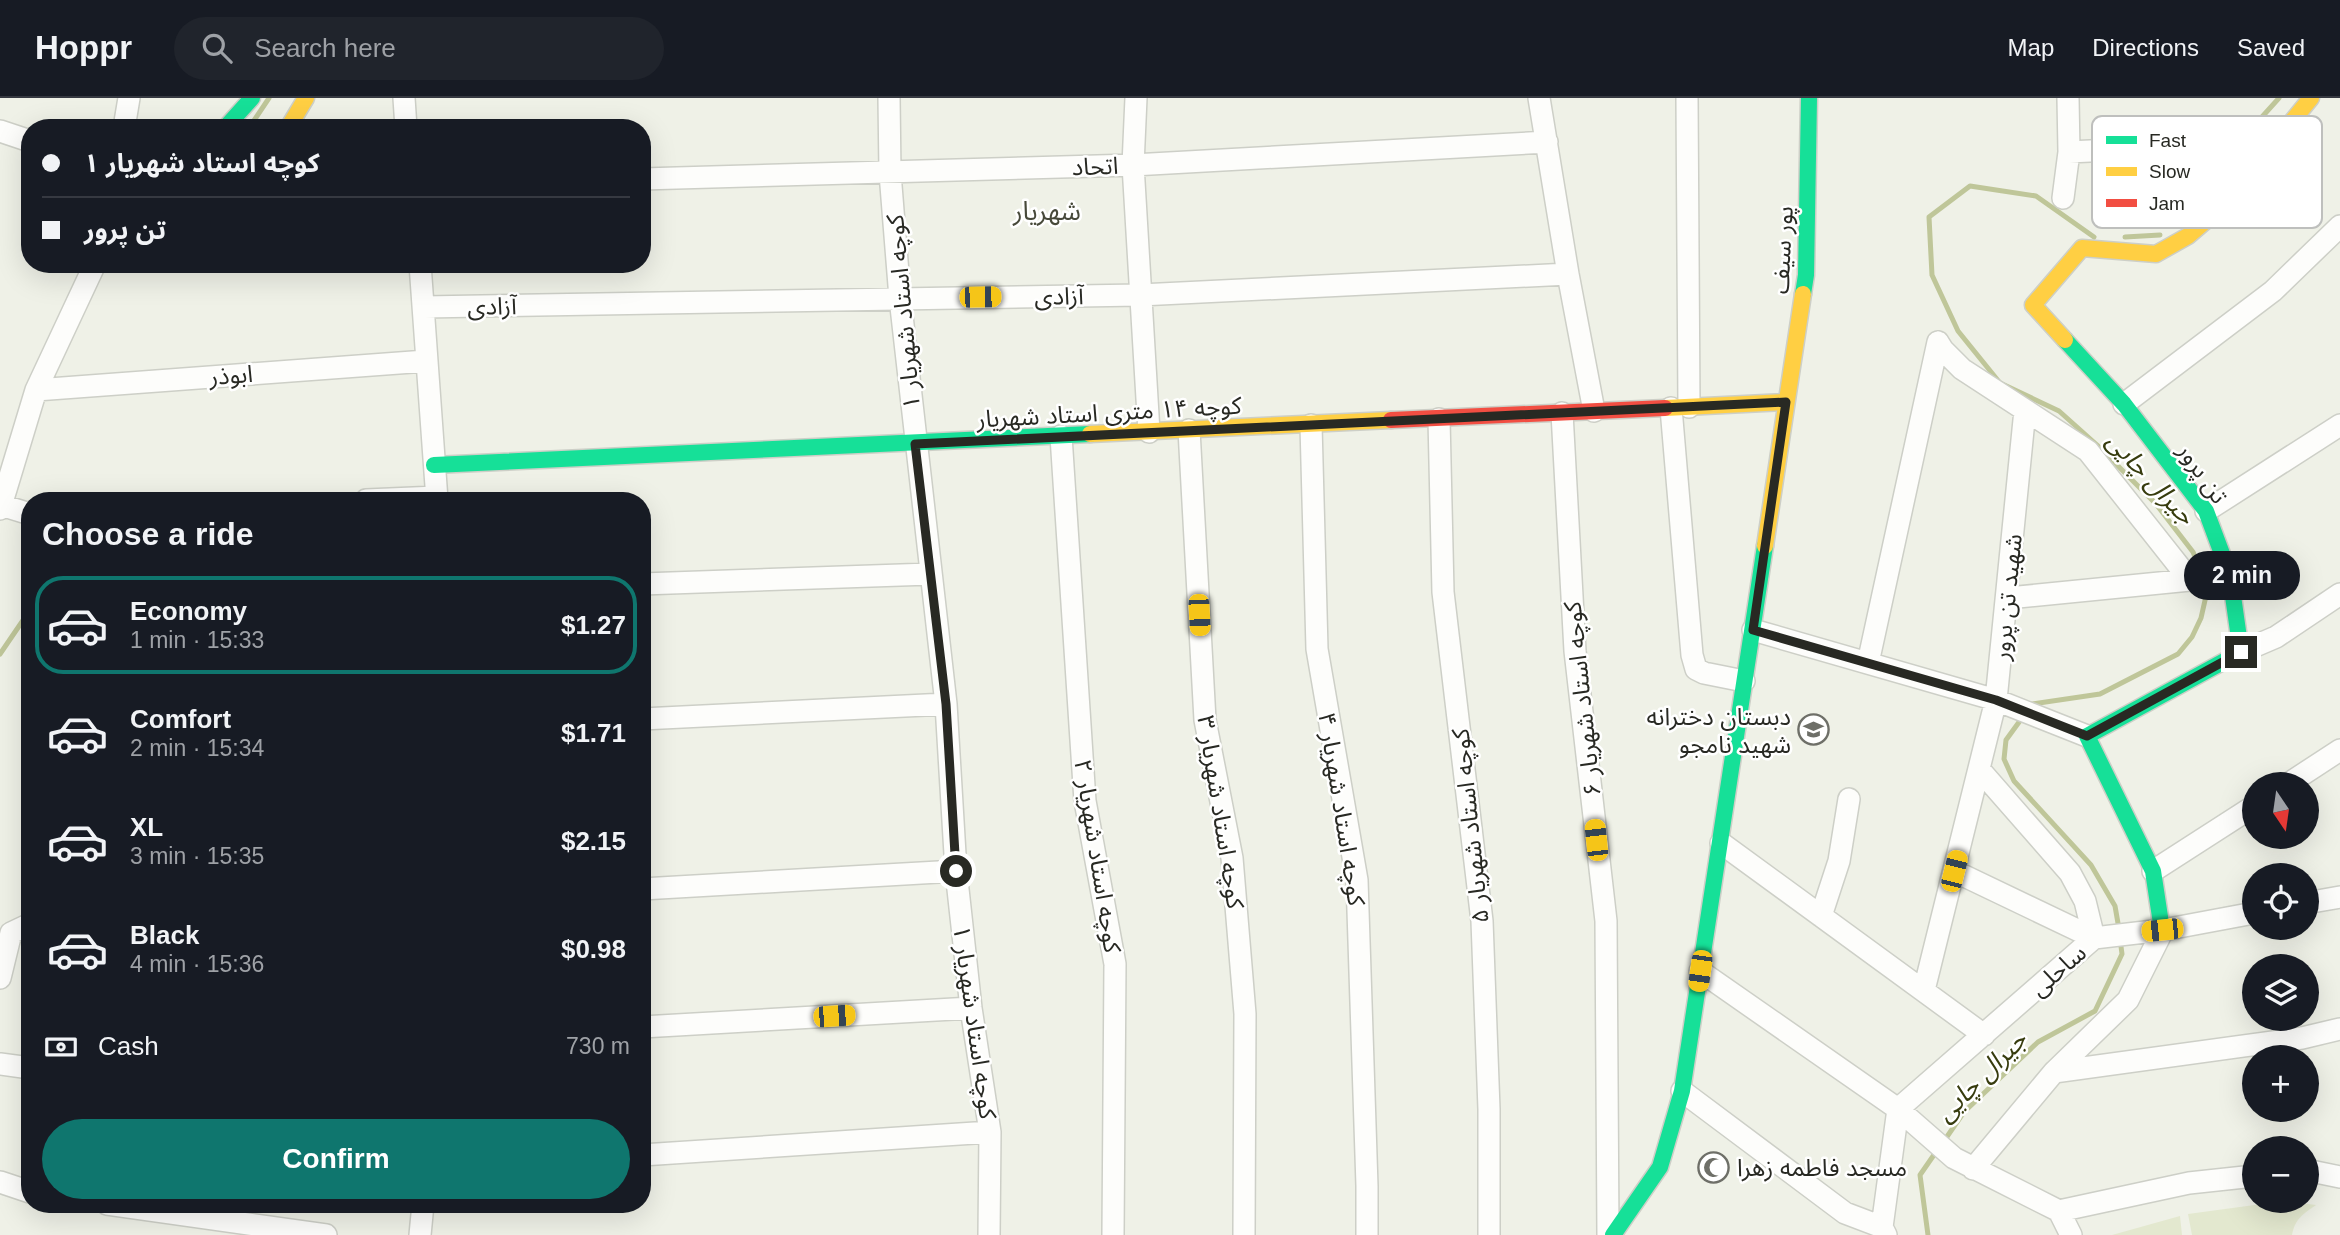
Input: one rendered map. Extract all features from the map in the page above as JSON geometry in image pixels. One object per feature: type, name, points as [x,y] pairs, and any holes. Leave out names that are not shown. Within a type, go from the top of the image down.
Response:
[{"type":"street","points":[[126,119],[129,98]]},
{"type":"street","points":[[233,119],[252,98]]},
{"type":"street","points":[[293,119],[306,98]]},
{"type":"street","points":[[404,98],[406,119]]},
{"type":"street","name":"کوچه استاد شهریار ۱","points":[[889,98],[890,173],[900,298],[946,704],[956,871],[971,1008],[990,1132],[989,1235]]},
{"type":"street","points":[[1136,98],[1133,165],[1149,432]]},
{"type":"street","points":[[1539,98],[1594,411]]},
{"type":"street","points":[[1686,98],[1680,408],[1692,655],[1696,668],[1704,673],[1744,681]]},
{"type":"street","name":"پور سیف","points":[[1611,1235],[1660,1167],[1682,1091],[1807,275],[1809,98]]},
{"type":"street","points":[[2063,198],[2069,152],[2068,98]]},
{"type":"street","name":"تن پرور","points":[[2296,116],[2311,98]]},
{"type":"street","points":[[0,131],[21,138]]},
{"type":"street","name":"اتحاد","points":[[651,179],[1133,165],[1547,142]]},
{"type":"street","points":[[2069,152],[2092,151]]},
{"type":"street","points":[[2124,404],[2273,291],[2340,226]]},
{"type":"street","name":"تن پرور","points":[[2197,228],[2156,254],[2082,248],[2033,305],[2124,404],[2206,510],[2230,575],[2241,652]]},
{"type":"street","points":[[21,512],[1,507],[9,447],[91,273]]},
{"type":"street","points":[[422,273],[436,492]]},
{"type":"street","name":"آزادی","points":[[424,307],[1140,295],[1568,274]]},
{"type":"street","points":[[1868,663],[1938,342],[1943,351],[1962,369],[2088,451],[2189,580],[2008,598]]},
{"type":"street","name":"ابوذر","points":[[36,390],[426,361]]},
{"type":"street","name":"کوچه ۱۴ متری استاد شهریار","points":[[434,465],[1786,402]]},
{"type":"street","name":"شهید تن پرور","points":[[1924,990],[1996,700],[2025,410]]},
{"type":"street","name":"کوچه استاد شهریار ۶","points":[[1562,414],[1575,651],[1606,921],[1611,1235]]},
{"type":"street","name":"کوچه استاد شهریار ۵","points":[[1439,419],[1443,592],[1482,921],[1489,1109],[1489,1235]]},
{"type":"street","name":"کوچه استاد شهریار ۴","points":[[1311,425],[1317,649],[1357,880],[1367,1235]]},
{"type":"street","points":[[2206,510],[2340,425]]},
{"type":"street","name":"کوچه استاد شهریار ۳","points":[[1189,430],[1205,720],[1232,858],[1245,1014],[1244,1235]]},
{"type":"street","name":"کوچه استاد شهریار ۲","points":[[1061,436],[1084,800],[1115,964],[1113,1235]]},
{"type":"street","points":[[651,584],[930,574]]},
{"type":"street","points":[[2087,736],[2241,652],[2276,637],[2340,594]]},
{"type":"street","points":[[1753,630],[1996,700],[2087,736],[2153,871],[2163,930],[2128,1000],[1964,1163]]},
{"type":"street","points":[[651,719],[946,704]]},
{"type":"street","points":[[2306,772],[2340,750]]},
{"type":"street","name":"ساحلی","points":[[1898,1109],[2095,938],[2085,901],[2070,873],[1979,769]]},
{"type":"street","points":[[1821,916],[1839,861],[1849,799]]},
{"type":"street","points":[[2153,871],[2242,814]]},
{"type":"street","points":[[1720,843],[1984,1035]]},
{"type":"street","points":[[651,888],[956,871]]},
{"type":"street","points":[[1954,871],[2095,938],[2163,930],[2242,915]]},
{"type":"street","points":[[2319,901],[2340,897]]},
{"type":"street","points":[[0,978],[21,937]]},
{"type":"street","points":[[1700,971],[1898,1109],[1964,1163],[2059,1211],[2071,1235]]},
{"type":"street","points":[[651,1026],[971,1008]]},
{"type":"street","points":[[2054,1072],[2302,1038],[2340,1030]]},
{"type":"street","points":[[0,1064],[21,1067]]},
{"type":"street","points":[[1682,1091],[1844,1213],[1884,1231],[1898,1109]]},
{"type":"street","points":[[651,1154],[990,1132]]},
{"type":"street","points":[[2319,1173],[2340,1177]]},
{"type":"street","points":[[2059,1211],[2189,1184],[2242,1177]]},
{"type":"street","points":[[0,1182],[21,1189]]},
{"type":"street","points":[[171,1213],[326,1235]]},
{"type":"street","points":[[419,1235],[422,1213]]},
{"type":"green space","points":[[2242,1207],[2242,1213],[2305,1213],[2295,1225],[2292,1235],[2192,1235],[2188,1214]]},
{"type":"green space","points":[[2180,1216],[2182,1235],[2112,1235]]},
{"type":"waterway","name":"جیرال چایی","points":[[255,119],[269,98]]},
{"type":"waterway","name":"جیرال چایی","points":[[2263,116],[2279,98]]},
{"type":"waterway","name":"جیرال چایی","points":[[2030,707],[2032,704],[2100,694],[2178,654],[2192,637],[2201,618],[2206,596],[2203,576],[2193,552],[2156,504],[2059,411],[2000,383],[1958,331],[1932,275],[1929,217],[1970,186],[2036,196],[2094,237]]},
{"type":"waterway","name":"جیرال چایی","points":[[2125,237],[2160,235]]},
{"type":"waterway","name":"جیرال چایی","points":[[0,654],[21,623]]},
{"type":"waterway","name":"جیرال چایی","points":[[2022,718],[2006,740],[2004,759],[2014,781],[2091,865],[2115,906],[2119,929]]},
{"type":"waterway","name":"جیرال چایی","points":[[1944,1141],[1964,1112],[2038,1042],[2095,1011],[2122,954],[2120,939]]},
{"type":"waterway","name":"جیرال چایی","points":[[1928,1235],[1920,1175],[1938,1149]]},
{"type":"traffic: fast","points":[[233,119],[252,98]]},
{"type":"traffic: fast","points":[[1803,294],[1806,275],[1809,98]]},
{"type":"traffic: fast","points":[[2065,340],[2124,404],[2206,511],[2230,575],[2241,652],[2087,736],[2153,871],[2162,930]]},
{"type":"traffic: fast","points":[[434,465],[1090,434]]},
{"type":"traffic: fast","points":[[1613,1235],[1660,1167],[1682,1091],[1765,546]]},
{"type":"traffic: slow","points":[[293,119],[306,98]]},
{"type":"traffic: slow","points":[[2296,116],[2311,98]]},
{"type":"traffic: slow","points":[[2065,340],[2033,305],[2082,248],[2156,254],[2197,228]]},
{"type":"traffic: slow","points":[[1765,546],[1803,294]]},
{"type":"traffic: slow","points":[[1665,408],[1785,402]]},
{"type":"traffic: slow","points":[[1090,434],[1391,420]]},
{"type":"traffic: jam","points":[[1391,420],[1665,408]]},
{"type":"place","name":"دبستان دخترانه شهید نامجو","points":[[1814,730]]},
{"type":"place","name":"مسجد فاطمه زهرا","points":[[1714,1167]]},
{"type":"district","name":"شهریار","points":[[1047,211]]},
{"type":"route","points":[[956,871],[946,704],[915,444],[1786,402],[1753,630],[1996,700],[2087,736],[2241,652]]}]
